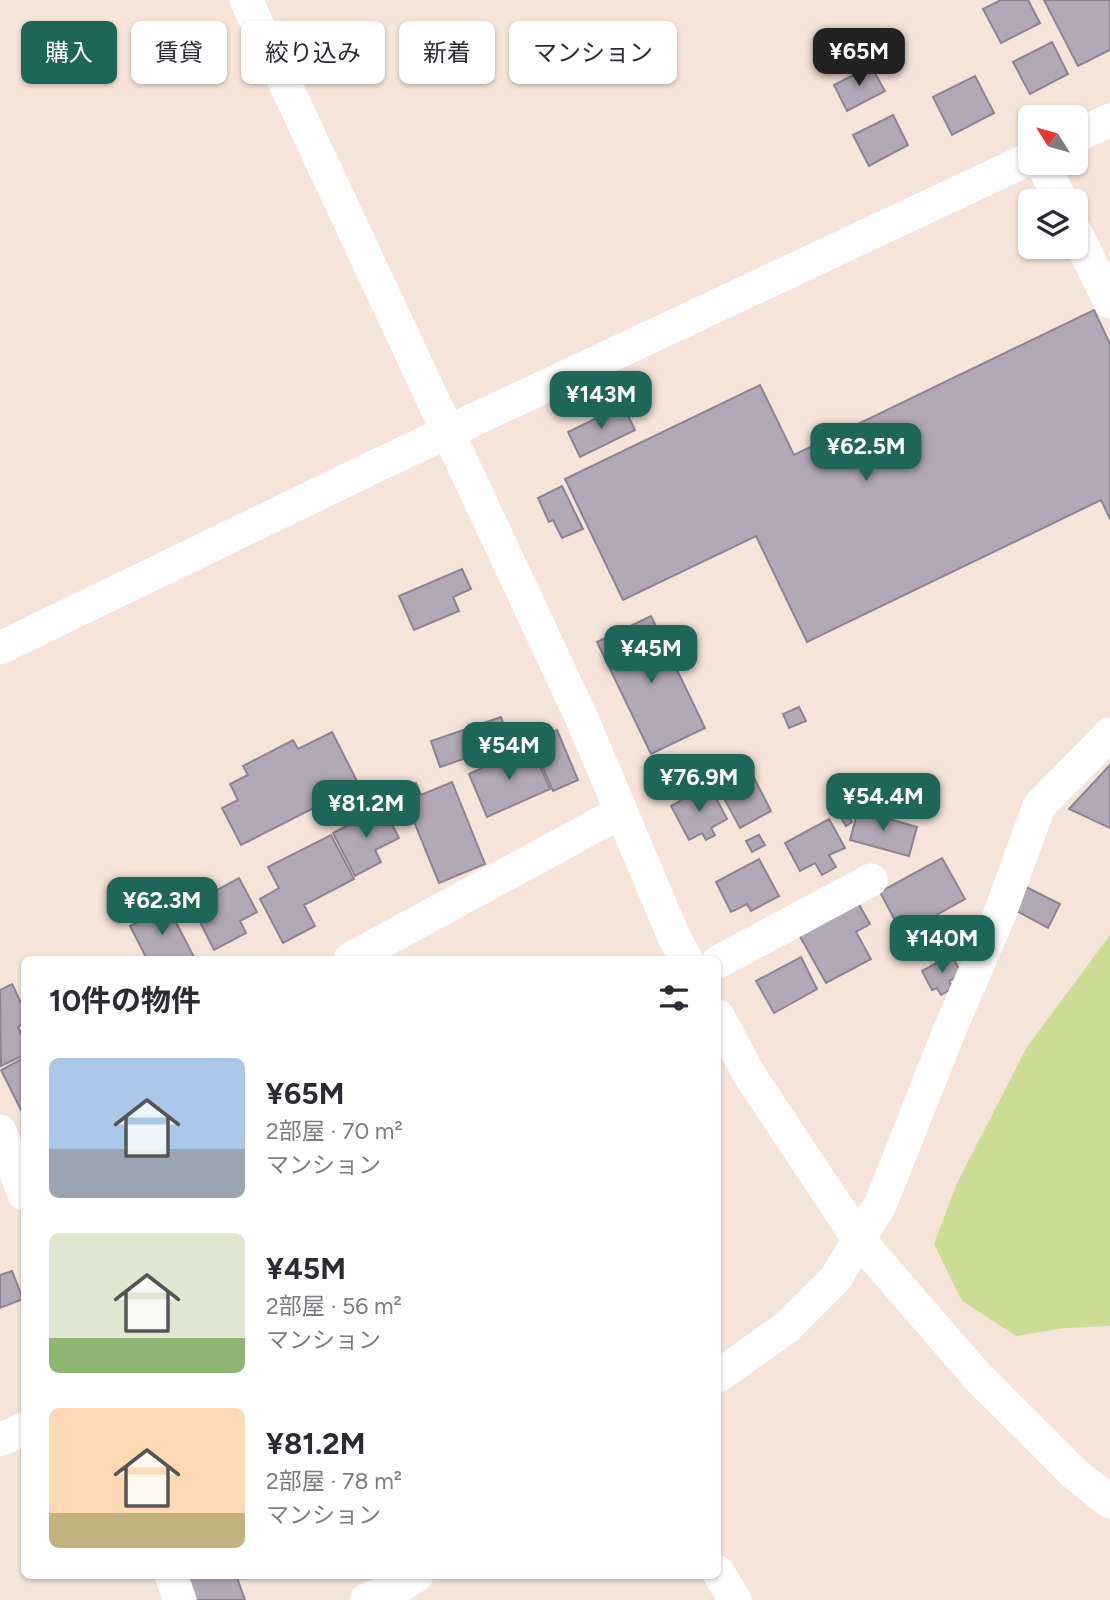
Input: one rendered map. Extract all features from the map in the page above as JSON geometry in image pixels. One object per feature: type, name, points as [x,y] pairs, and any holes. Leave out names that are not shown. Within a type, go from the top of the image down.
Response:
[{"type":"street","points":[[246,0],[583,721],[684,956]]},
{"type":"street","points":[[1088,130],[1110,120]]},
{"type":"street","points":[[0,648],[358,474],[1018,164]]},
{"type":"street","points":[[1088,257],[1110,302]]},
{"type":"street","points":[[721,1374],[786,1328],[836,1278],[881,1203],[950,1029],[999,916],[1039,806],[1110,734]]},
{"type":"street","points":[[356,956],[621,812]]},
{"type":"street","points":[[721,960],[871,880]]},
{"type":"street","points":[[721,1022],[750,1076],[859,1240],[977,1377],[1074,1474],[1110,1502]]},
{"type":"street","points":[[10,1137],[21,1182]]},
{"type":"street","points":[[0,1440],[21,1430]]},
{"type":"street","points":[[172,1579],[180,1600]]},
{"type":"street","points":[[366,1600],[410,1586]]},
{"type":"green space","points":[[1110,935],[1110,1326],[1065,1328],[1016,1336],[962,1301],[934,1244],[957,1183],[1027,1047]]},
{"type":"building","points":[[1001,0],[1028,0],[1040,23],[1001,43],[983,9]]},
{"type":"building","points":[[1044,0],[1110,0],[1110,50],[1078,66]]},
{"type":"building","points":[[1052,42],[1068,74],[1030,94],[1013,62]]},
{"type":"building","points":[[871,66],[885,91],[847,111],[834,85]]},
{"type":"building","points":[[975,76],[994,113],[952,135],[933,97]]},
{"type":"building","points":[[893,115],[908,145],[869,166],[853,135]]},
{"type":"building","points":[[1094,310],[1110,344],[1110,519],[1101,500],[807,642],[756,536],[623,600],[565,479],[760,385],[794,455]]},
{"type":"building","points":[[623,405],[635,430],[580,457],[568,432]]},
{"type":"building","points":[[562,486],[583,529],[562,538],[553,520],[549,522],[538,498]]},
{"type":"building","points":[[462,569],[471,589],[453,597],[459,611],[414,630],[399,596]]},
{"type":"building","points":[[651,616],[705,728],[651,754],[597,642]]},
{"type":"building","points":[[799,707],[806,721],[789,728],[783,714]]},
{"type":"building","points":[[501,717],[510,743],[440,767],[431,741]]},
{"type":"building","points":[[557,730],[578,780],[553,791],[531,741]]},
{"type":"building","points":[[332,732],[359,785],[241,845],[222,808],[238,800],[230,784],[248,775],[243,766],[293,740],[298,749]]},
{"type":"building","points":[[531,746],[550,789],[487,817],[469,774]]},
{"type":"building","points":[[1110,765],[1110,828],[1069,809]]},
{"type":"building","points":[[751,772],[771,811],[740,828],[719,789]]},
{"type":"building","points":[[452,782],[485,864],[439,883],[401,790],[416,783],[421,795]]},
{"type":"building","points":[[709,785],[727,819],[711,828],[715,835],[706,840],[702,833],[689,840],[671,806]]},
{"type":"building","points":[[383,807],[399,838],[375,850],[381,862],[355,876],[333,833]]},
{"type":"building","points":[[845,809],[852,822],[846,826],[838,813]]},
{"type":"building","points":[[858,810],[917,827],[909,856],[850,840]]},
{"type":"building","points":[[829,819],[845,848],[829,855],[836,867],[822,875],[815,863],[800,871],[785,843]]},
{"type":"building","points":[[331,835],[354,879],[304,905],[315,926],[283,943],[260,899],[279,888],[268,867]]},
{"type":"building","points":[[759,835],[765,845],[752,852],[746,841]]},
{"type":"building","points":[[942,858],[965,899],[902,934],[880,892]]},
{"type":"building","points":[[759,859],[779,896],[751,911],[747,904],[731,912],[716,882]]},
{"type":"building","points":[[239,878],[257,912],[240,921],[246,933],[214,950],[191,904]]},
{"type":"building","points":[[1026,887],[1060,904],[1048,928],[1015,910]]},
{"type":"building","points":[[857,901],[870,924],[856,932],[871,959],[826,983],[798,933]]},
{"type":"building","points":[[168,907],[193,956],[145,956],[130,926]]},
{"type":"building","points":[[951,955],[962,974],[949,981],[953,988],[941,995],[937,988],[932,990],[922,971]]},
{"type":"building","points":[[801,957],[817,989],[774,1013],[756,981]]},
{"type":"building","points":[[12,984],[21,1003],[21,1025],[18,1027],[21,1034],[21,1056],[1,1066],[0,990]]},
{"type":"building","points":[[21,1060],[21,1110],[1,1070]]},
{"type":"building","points":[[12,1271],[21,1300],[0,1308],[0,1275]]},
{"type":"building","points":[[184,1579],[237,1579],[245,1600],[191,1600]]}]
